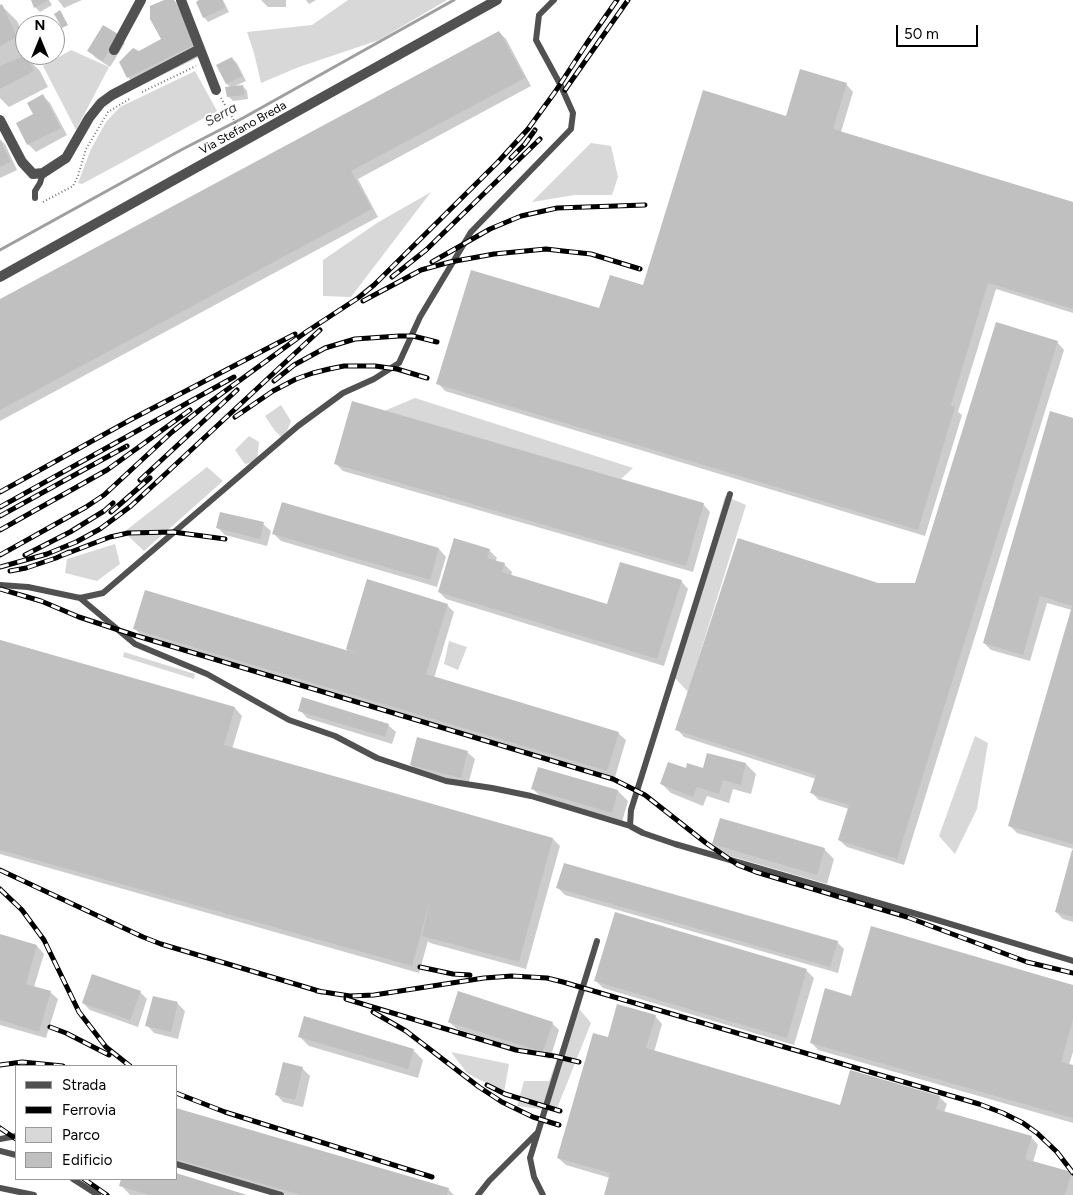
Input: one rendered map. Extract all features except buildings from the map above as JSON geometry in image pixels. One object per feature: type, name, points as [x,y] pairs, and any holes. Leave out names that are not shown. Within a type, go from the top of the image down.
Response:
[{"type":"street","points":[[114,50],[141,0]]},
{"type":"street","points":[[181,0],[216,90]]},
{"type":"street","name":"Via Stefano Breda","points":[[0,277],[498,0]]},
{"type":"street","points":[[0,120],[22,162],[33,174],[43,173],[66,158],[89,118],[101,102],[200,49]]},
{"type":"lane","points":[[0,585],[28,588],[80,598],[104,593],[298,426],[343,392],[374,379],[399,363],[420,317],[471,232],[571,128],[573,113],[560,84],[536,40],[539,15],[554,0]]},
{"type":"lane","points":[[35,198],[35,191],[40,184],[43,173]]},
{"type":"lane","points":[[630,826],[631,810],[730,494]]},
{"type":"lane","points":[[80,598],[135,644],[207,674],[289,720],[335,736],[377,758],[446,781],[531,796],[630,826],[643,833],[675,844],[1073,961]]},
{"type":"lane","points":[[543,1195],[534,1177],[530,1158],[597,941]]},
{"type":"lane","points":[[478,1195],[490,1180],[538,1132]]},
{"type":"lane","points":[[0,1139],[15,1136]]},
{"type":"lane","points":[[0,1151],[15,1155]]},
{"type":"lane","points":[[178,1165],[280,1195]]},
{"type":"lane","points":[[75,1180],[98,1195]]},
{"type":"lane","points":[[0,1188],[34,1195]]},
{"type":"path","points":[[142,92],[204,61]]},
{"type":"path","points":[[35,198],[35,204],[38,204],[73,186],[86,149],[108,112],[134,96]]},
{"type":"path","points":[[227,108],[242,135]]},
{"type":"green space","points":[[348,0],[447,0],[379,40],[299,67],[261,83],[247,32],[312,25]]},
{"type":"green space","points":[[71,50],[109,67],[76,130],[43,66],[65,65],[65,53]]},
{"type":"green space","points":[[195,71],[217,111],[82,184],[78,183],[91,149],[106,122],[120,107]]},
{"type":"green space","points":[[591,143],[611,146],[618,177],[612,195],[575,195],[532,202]]},
{"type":"green space","points":[[431,192],[351,297],[323,296],[323,260],[377,223]]},
{"type":"green space","points":[[415,398],[633,468],[621,479],[384,411]]},
{"type":"green space","points":[[281,405],[291,421],[284,439],[275,431],[265,416]]},
{"type":"green space","points":[[249,436],[259,442],[257,462],[245,464],[235,450]]},
{"type":"green space","points":[[207,467],[223,481],[144,551],[124,532]]},
{"type":"green space","points":[[725,496],[746,505],[688,692],[674,677]]},
{"type":"green space","points":[[115,544],[120,564],[97,581],[65,573],[67,559]]},
{"type":"green space","points":[[449,641],[467,647],[458,670],[444,664]]},
{"type":"green space","points":[[124,652],[195,674],[194,679],[123,657]]},
{"type":"green space","points":[[975,736],[988,743],[977,809],[955,854],[939,836]]},
{"type":"green space","points":[[576,1005],[591,1023],[556,1111],[517,1106],[524,1081],[549,1081]]},
{"type":"green space","points":[[451,1052],[509,1064],[504,1093],[467,1073]]},
{"type":"waterway","name":"Serra","points":[[0,250],[243,118],[454,0]]},
{"type":"railway","points":[[0,555],[104,495],[172,432],[206,405],[374,285],[498,162],[528,129],[617,0]]},
{"type":"railway","points":[[565,90],[628,0]]},
{"type":"railway","points":[[511,158],[525,144],[535,130]]},
{"type":"railway","points":[[392,277],[426,250],[540,139]]},
{"type":"railway","points":[[432,262],[490,229],[521,216],[557,208],[645,205]]},
{"type":"railway","points":[[363,301],[421,270],[450,262],[494,254],[546,249],[591,254],[640,269]]},
{"type":"railway","points":[[0,567],[47,554],[76,542],[100,529],[131,506],[320,330]]},
{"type":"railway","points":[[0,492],[130,420],[295,334]]},
{"type":"railway","points":[[274,381],[294,365],[325,348],[355,339],[413,336],[437,342]]},
{"type":"railway","points":[[235,417],[273,391],[296,379],[329,369],[344,366],[375,366],[397,369],[427,378]]},
{"type":"railway","points":[[0,507],[234,377]]},
{"type":"railway","points":[[140,480],[237,390]]},
{"type":"railway","points":[[0,530],[107,470],[190,410]]},
{"type":"railway","points":[[0,516],[127,446]]},
{"type":"railway","points":[[111,512],[150,478]]},
{"type":"railway","points":[[25,555],[70,532],[104,511],[113,503]]},
{"type":"railway","points":[[63,555],[110,537],[128,533],[173,532],[225,539]]},
{"type":"railway","points":[[10,571],[26,568],[69,552]]},
{"type":"railway","points":[[0,589],[41,601],[79,617],[134,635],[613,779],[645,795],[706,843],[738,865],[907,917],[1027,962],[1073,973]]},
{"type":"railway","points":[[0,870],[161,944],[322,992]]},
{"type":"railway","points":[[0,889],[22,910],[44,940],[79,1012],[106,1047],[129,1065]]},
{"type":"railway","points":[[420,967],[453,974],[470,975]]},
{"type":"railway","points":[[317,991],[350,996],[374,995],[484,978],[512,976],[547,978],[979,1104],[1003,1113],[1023,1123],[1037,1133],[1057,1152],[1073,1173]]},
{"type":"railway","points":[[346,999],[516,1050],[579,1062]]},
{"type":"railway","points":[[373,1012],[406,1031],[479,1087],[502,1102],[533,1117],[559,1125]]},
{"type":"railway","points":[[50,1027],[109,1055]]},
{"type":"railway","points":[[0,1065],[22,1062],[53,1065]]},
{"type":"railway","points":[[487,1085],[505,1094],[560,1111]]},
{"type":"railway","points":[[178,1094],[225,1112],[432,1177]]},
{"type":"railway","points":[[0,1128],[15,1138]]},
{"type":"railway","points":[[85,1180],[107,1195]]}]
